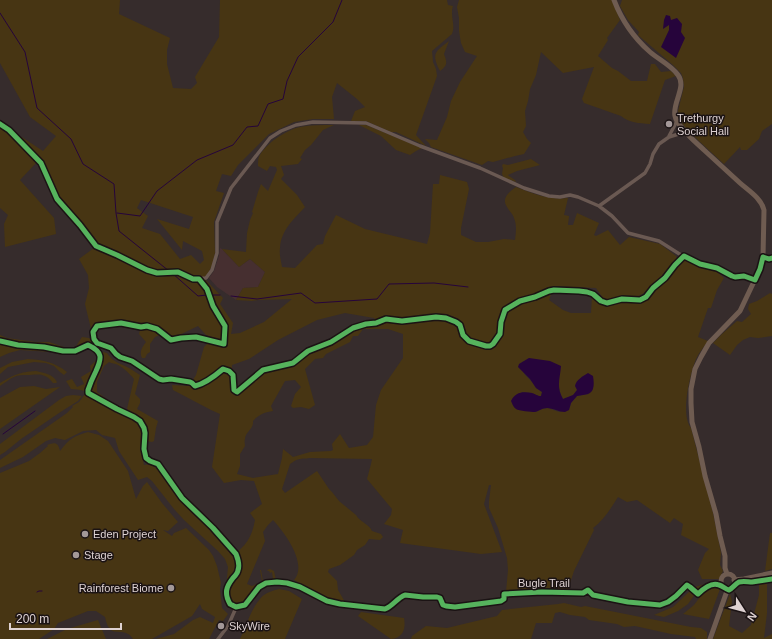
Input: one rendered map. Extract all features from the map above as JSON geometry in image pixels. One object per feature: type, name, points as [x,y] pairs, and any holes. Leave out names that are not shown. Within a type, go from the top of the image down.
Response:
[{"type":"street","points":[[614,0],[623,20],[632,34],[678,74],[681,82],[675,109],[675,116],[678,122],[686,132],[717,162],[752,193],[763,205],[764,210],[764,257],[756,280],[740,311],[709,343],[695,370],[691,389],[692,422],[716,514],[725,556],[727,574]]},
{"type":"street","points":[[0,124],[10,130],[41,163],[57,199],[96,246],[156,273],[178,272],[192,279],[206,278],[212,270],[217,253],[217,222],[231,188],[270,138],[296,125],[313,122],[366,123],[420,146],[480,168],[524,188],[549,196],[560,197],[570,195],[578,197],[599,206],[612,216],[628,233],[660,241],[700,264],[717,268],[732,276],[744,276],[756,280]]},
{"type":"street","points":[[669,137],[678,122]]},
{"type":"street","points":[[599,206],[645,173],[659,144],[669,137],[686,132]]},
{"type":"street","points":[[764,257],[769,259],[772,258]]},
{"type":"street","points":[[734,580],[772,573]]},
{"type":"street","points":[[727,574],[733,577],[734,580]]},
{"type":"street","points":[[727,574],[722,578],[721,582],[722,585],[728,588]]},
{"type":"street","points":[[710,639],[728,588],[734,584],[734,580]]},
{"type":"street","points":[[218,639],[228,626],[235,610]]},
{"type":"shaded area","points":[[0,0],[120,0],[119,14],[170,38],[167,50],[167,64],[173,88],[191,89],[197,83],[195,77],[219,37],[220,0],[447,0],[448,5],[453,6],[453,31],[452,34],[432,51],[437,76],[416,135],[426,146],[396,132],[391,132],[366,121],[351,121],[355,111],[365,107],[337,83],[332,97],[334,119],[313,119],[294,122],[269,134],[238,165],[231,176],[222,174],[216,191],[224,193],[214,222],[215,253],[212,266],[206,277],[203,277],[223,298],[220,304],[233,323],[231,334],[240,333],[264,322],[292,299],[252,301],[236,300],[243,288],[258,287],[265,272],[250,259],[239,267],[222,249],[246,252],[247,233],[261,184],[268,191],[277,170],[276,167],[270,166],[267,171],[258,166],[259,158],[262,152],[276,138],[289,131],[300,127],[313,125],[334,125],[323,130],[305,150],[300,158],[302,159],[298,164],[281,166],[284,175],[281,179],[297,195],[305,207],[285,230],[280,250],[282,267],[295,268],[317,245],[323,244],[325,236],[336,215],[365,229],[427,244],[430,233],[433,184],[439,184],[440,175],[467,182],[469,189],[461,235],[476,242],[488,242],[504,239],[515,240],[515,221],[513,215],[505,204],[505,198],[508,193],[516,187],[542,196],[568,198],[564,215],[569,216],[568,225],[573,225],[577,213],[599,223],[594,235],[596,236],[608,230],[620,245],[629,237],[660,244],[676,256],[677,259],[664,276],[639,296],[622,296],[605,301],[596,288],[554,286],[549,300],[563,310],[571,313],[591,313],[592,296],[603,304],[608,305],[623,300],[640,301],[647,299],[654,289],[667,279],[675,267],[683,260],[717,270],[717,272],[724,278],[717,290],[711,308],[708,308],[698,337],[708,341],[696,359],[687,394],[686,414],[713,513],[721,553],[720,565],[723,571],[719,579],[702,579],[698,570],[705,553],[709,549],[681,535],[683,524],[674,518],[670,523],[637,500],[627,502],[618,497],[604,518],[593,528],[594,530],[574,571],[568,589],[542,588],[506,592],[508,570],[507,558],[498,528],[489,508],[491,485],[489,485],[484,504],[502,552],[481,554],[400,543],[403,530],[384,524],[391,515],[392,509],[367,479],[372,459],[309,458],[298,460],[290,464],[282,489],[285,493],[317,471],[339,501],[372,531],[381,534],[383,537],[380,540],[369,539],[365,545],[357,550],[354,555],[340,565],[329,569],[328,572],[337,581],[338,590],[345,602],[327,599],[294,580],[298,573],[297,557],[289,540],[273,520],[263,532],[265,541],[247,584],[252,586],[261,582],[262,585],[244,606],[235,607],[225,600],[228,567],[225,559],[184,520],[152,481],[147,477],[138,480],[119,451],[115,438],[102,435],[96,430],[83,431],[65,440],[55,438],[46,441],[23,457],[0,468],[0,460],[67,413],[85,394],[133,417],[138,421],[144,433],[142,457],[144,465],[151,464],[158,470],[180,499],[218,538],[232,556],[248,541],[255,520],[250,513],[262,504],[254,481],[241,480],[224,483],[212,467],[220,414],[173,390],[172,385],[189,386],[196,375],[204,347],[213,338],[206,335],[198,326],[171,339],[151,326],[148,327],[162,334],[155,337],[150,344],[150,352],[145,358],[142,358],[141,350],[146,342],[139,334],[140,330],[119,325],[91,329],[85,304],[89,288],[88,275],[79,259],[94,248],[102,247],[59,196],[43,162],[17,134],[43,151],[56,136],[30,117],[0,63]],"holes":[[[141,200],[193,217],[189,229],[157,219],[182,250],[183,241],[202,251],[204,260],[200,264],[191,255],[180,259],[160,234],[142,228],[148,216],[137,208]],[[345,313],[374,318],[380,323],[354,329],[324,347],[309,352],[295,364],[265,372],[259,375],[238,393],[235,394],[232,392],[232,365],[249,359],[278,340],[317,320]],[[363,329],[388,329],[403,334],[403,358],[381,390],[376,405],[373,437],[367,445],[349,448],[340,434],[332,444],[333,450],[331,451],[310,452],[293,457],[283,449],[278,474],[253,478],[237,474],[240,466],[240,454],[245,446],[246,434],[257,417],[273,411],[271,406],[285,381],[295,380],[301,387],[295,394],[291,406],[293,408],[301,407],[309,409],[315,405],[305,369],[315,359],[323,358],[326,354],[350,342],[353,336],[358,336]],[[529,358],[559,381],[563,399],[574,395],[577,390],[589,394],[577,396],[571,403],[569,410],[559,412],[548,408],[536,412],[521,392],[532,393],[538,396],[541,396],[542,392],[536,388],[525,375],[519,364]]]},
{"type":"shaded area","points":[[459,0],[612,0],[620,20],[607,38],[608,40],[598,56],[631,81],[647,81],[651,64],[655,64],[661,72],[671,71],[676,76],[665,80],[650,124],[634,122],[584,103],[582,99],[594,67],[563,73],[541,52],[525,111],[526,126],[523,132],[531,143],[524,154],[493,162],[488,161],[482,165],[431,147],[425,139],[437,140],[447,117],[451,101],[460,82],[477,56],[465,52],[461,43],[457,7]]},
{"type":"shaded area","points":[[622,0],[772,0],[772,124],[762,131],[759,139],[747,150],[741,150],[740,147],[724,164],[684,126],[679,118],[678,111],[684,87],[681,73],[638,35],[639,32],[628,20],[620,6]]},
{"type":"shaded area","points":[[666,15],[670,16],[671,20],[677,18],[682,24],[681,32],[685,38],[676,58],[661,47],[669,30],[669,25],[663,29]]},
{"type":"shaded area","points":[[449,41],[444,54],[446,65],[440,71],[435,56],[440,48]]},
{"type":"shaded area","points":[[359,125],[366,125],[422,148],[410,155],[396,150],[381,136]]},
{"type":"shaded area","points":[[0,127],[8,132],[36,163],[20,180],[54,218],[56,234],[5,247],[4,224],[8,215],[0,208]]},
{"type":"shaded area","points":[[531,159],[540,165],[508,175],[516,182],[504,178],[502,174],[503,164],[508,165]]},
{"type":"shaded area","points":[[220,248],[239,267],[250,259],[265,272],[258,287],[243,288],[236,300],[217,287],[209,278],[214,271]]},
{"type":"shaded area","points":[[770,293],[772,294],[772,336],[758,338],[750,337],[743,340],[737,345],[730,355],[713,343],[737,321],[742,322],[751,314],[748,309],[749,304]]},
{"type":"shaded area","points":[[0,335],[7,338],[35,342],[49,342],[67,348],[75,348],[82,337],[89,338],[95,343],[92,348],[75,355],[20,350],[0,357]]},
{"type":"shaded area","points":[[103,352],[107,353],[114,361],[140,375],[135,394],[140,399],[137,409],[158,421],[154,441],[147,441],[146,429],[143,421],[127,409],[134,379],[117,364],[109,362],[104,366],[97,382],[97,392],[111,403],[88,392],[71,389],[66,381],[72,379],[77,387],[84,384],[81,377],[91,371],[90,366],[101,356]]},
{"type":"shaded area","points":[[529,358],[550,361],[561,366],[559,387],[563,399],[573,395],[577,390],[575,386],[577,382],[588,373],[593,376],[594,384],[592,391],[588,394],[577,396],[571,403],[569,410],[565,412],[547,408],[535,412],[516,409],[511,401],[517,394],[529,392],[541,396],[542,392],[536,388],[530,379],[518,367],[519,364]]},
{"type":"shaded area","points":[[28,359],[49,362],[67,372],[64,375],[54,366],[46,363],[34,362],[8,367],[0,374],[0,368],[12,362]]},
{"type":"shaded area","points":[[36,371],[51,376],[57,382],[53,383],[48,377],[35,374],[17,376],[0,386],[0,383],[13,376],[25,372]]},
{"type":"shaded area","points":[[34,386],[46,389],[60,387],[0,429],[0,398],[20,387]]},
{"type":"shaded area","points":[[66,396],[82,396],[78,401],[21,439],[0,455],[0,444],[59,400]]},
{"type":"shaded area","name":"Eden Project","points":[[88,432],[99,435],[108,441],[128,471],[136,499],[147,482],[178,522],[168,531],[163,530],[172,536],[174,533],[186,528],[209,550],[213,556],[221,583],[220,589],[222,608],[228,614],[223,621],[219,620],[209,639],[156,639],[174,634],[193,620],[200,617],[213,623],[215,617],[202,609],[200,604],[192,616],[152,639],[133,639],[128,634],[112,631],[108,626],[105,617],[96,611],[88,611],[58,623],[54,629],[39,639],[0,639],[0,473],[29,461],[48,446],[47,445],[52,443],[57,444],[60,451],[72,438]]},
{"type":"shaded area","points":[[770,533],[772,533],[772,569],[765,571]]},
{"type":"shaded area","points":[[270,569],[274,571],[276,580],[275,582],[270,582],[263,585],[260,570],[263,581],[273,579],[272,572],[270,573],[267,570]]},
{"type":"shaded area","points":[[705,584],[698,590],[688,604],[678,611],[664,617],[654,615],[673,607],[692,589]]},
{"type":"shaded area","points":[[759,584],[767,584],[767,613],[764,638],[772,634],[772,639],[713,639],[730,594],[732,601],[729,626],[742,633],[751,625],[759,595]]},
{"type":"shaded area","points":[[714,586],[720,589],[709,619],[683,614],[694,605],[703,593]]},
{"type":"shaded area","points":[[279,589],[289,591],[302,599],[285,639],[240,639],[257,603],[266,594]]},
{"type":"shaded area","points":[[564,603],[701,628],[707,632],[707,639],[696,639],[695,637],[671,634],[635,626],[624,627],[617,624],[589,620],[585,617],[560,612],[555,613],[552,623],[536,623],[531,639],[411,639],[412,636],[426,626],[447,628],[497,616],[502,610]]},
{"type":"shaded area","points":[[361,612],[404,618],[403,632],[398,637],[391,639],[358,616]]},
{"type":"shaded area","points":[[98,620],[106,639],[47,639],[67,629]]},
{"type":"waterway","points":[[117,213],[140,216],[157,191],[197,160],[233,145],[247,127],[258,126],[268,104],[283,99],[287,81],[298,57],[333,22],[342,0]]},
{"type":"waterway","points":[[0,13],[25,52],[37,108],[71,139],[83,164],[114,184],[119,231],[169,271]]},
{"type":"waterway","points":[[172,273],[198,296],[207,295]]},
{"type":"waterway","points":[[231,296],[257,299],[301,293],[315,303],[377,299],[389,284],[434,283],[468,287]]},
{"type":"waterway","points":[[212,295],[220,295]]},
{"type":"waterway","points":[[3,434],[35,411]]},
{"type":"waterway","points":[[37,592],[42,591]]},
{"type":"cycle path","points":[[0,124],[9,130],[41,163],[57,199],[96,246],[147,270],[157,273],[178,272],[193,279],[199,279],[207,289],[213,306],[225,326],[224,344],[196,337],[171,340],[157,329],[147,326],[141,327],[121,323],[97,326],[93,332],[94,339],[97,343]]},
{"type":"cycle path","points":[[97,343],[111,348],[120,357],[132,361],[159,379],[163,380],[171,379],[190,382],[195,386],[206,381],[223,369],[229,371],[233,375],[234,390],[237,392],[263,370],[293,363],[308,351],[331,342],[353,328],[366,324],[376,323],[386,319],[402,321],[436,317],[446,318],[460,325],[463,335],[469,341],[490,346],[500,334],[501,322],[505,310],[520,301],[549,291],[587,292],[607,303],[622,299],[640,300],[646,297],[684,256],[700,264],[717,268],[732,276],[744,276],[755,280],[763,257],[769,259],[772,258]]},
{"type":"cycle path","points":[[0,341],[63,351],[75,351],[88,345],[99,353],[100,359],[88,393],[140,421],[145,433],[144,449],[146,458],[158,464],[182,498],[213,528],[236,554],[239,568],[229,584],[226,593],[230,604]]},
{"type":"cycle path","name":"Bugle Trail","points":[[230,604],[236,607],[245,605],[259,587],[266,583],[277,582],[300,587],[327,601],[385,609],[405,595],[437,597],[440,598],[443,605],[455,607],[501,601],[504,599],[504,594],[542,592],[583,593],[588,590],[593,595],[628,602],[660,605],[668,602],[687,585],[698,594],[713,584],[720,585],[729,590],[739,582],[772,579]]},
{"type":"place","name":"Trethurgy Social Hall","points":[[669,124]]},
{"type":"place","name":"Eden Project","points":[[85,534]]},
{"type":"place","name":"Stage","points":[[76,555]]},
{"type":"place","name":"Rainforest Biome","points":[[171,588]]},
{"type":"place","name":"SkyWire","points":[[221,626]]}]
